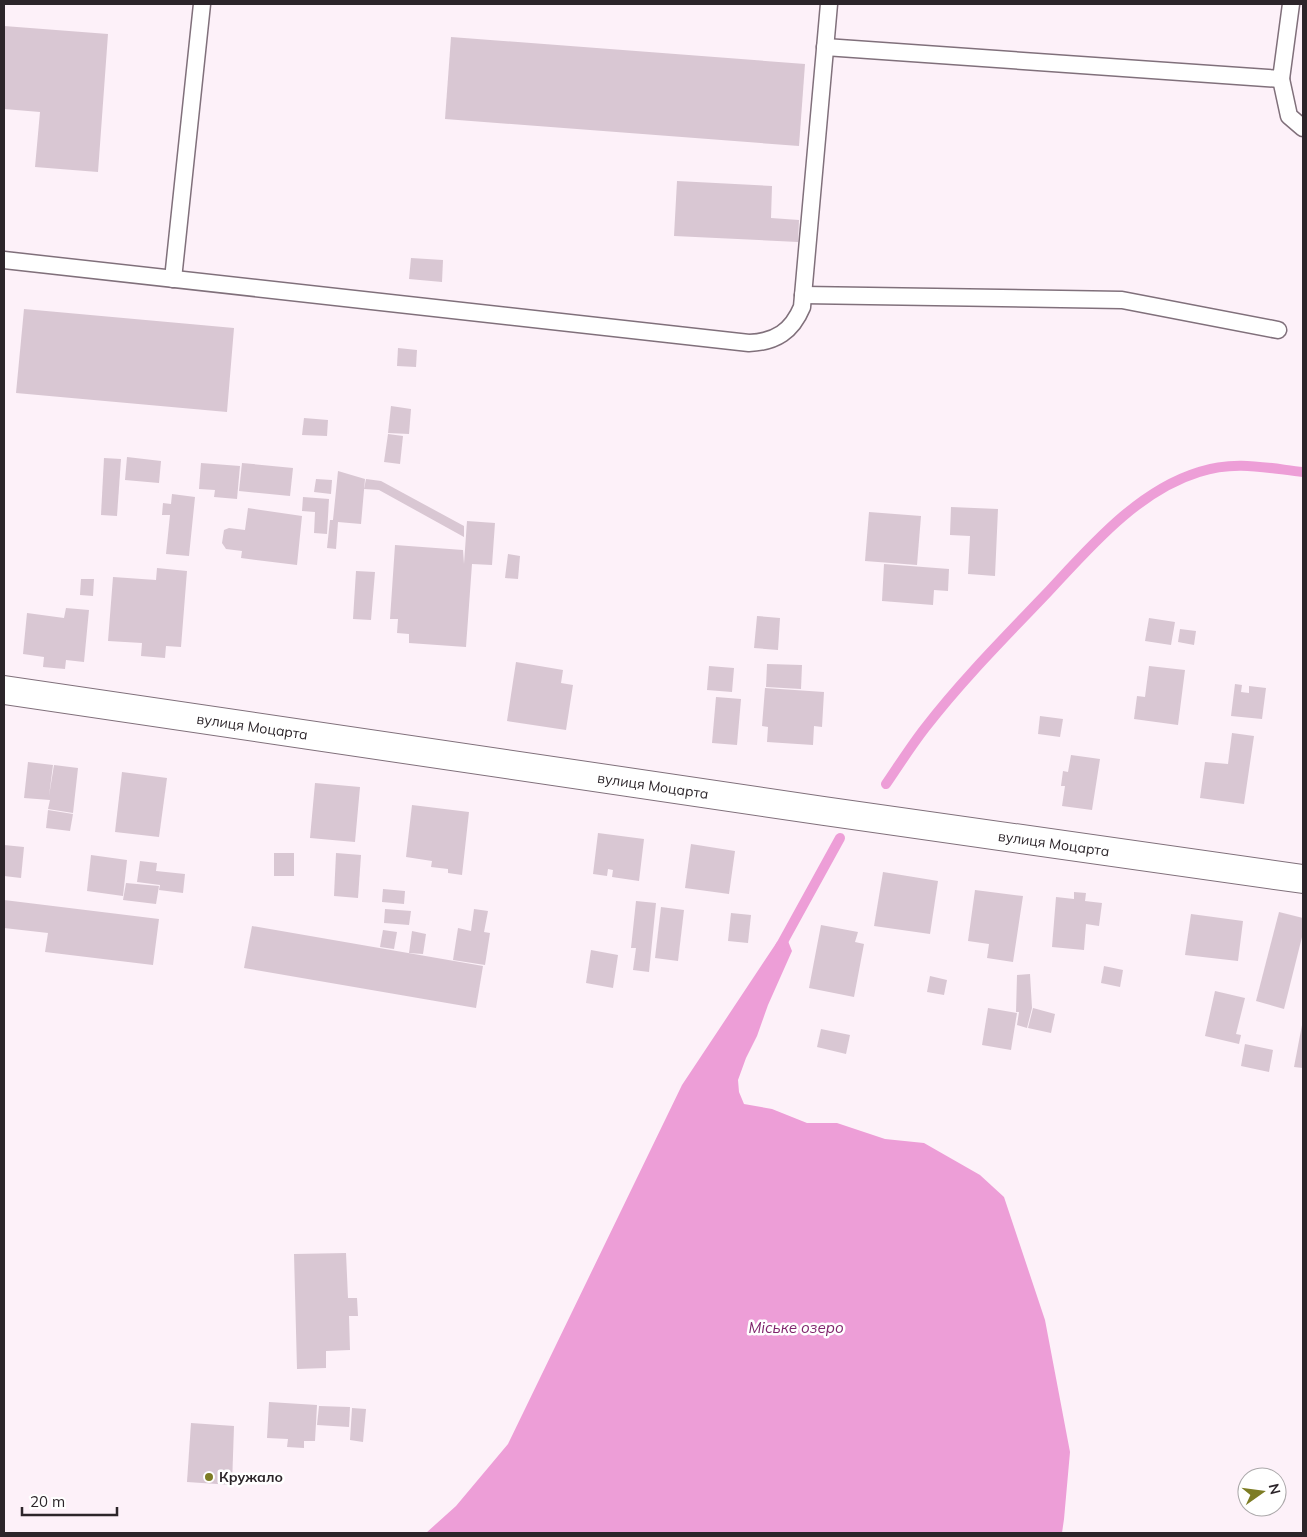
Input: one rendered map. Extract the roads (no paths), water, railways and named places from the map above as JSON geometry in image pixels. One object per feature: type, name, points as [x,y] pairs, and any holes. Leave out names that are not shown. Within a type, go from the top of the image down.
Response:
[{"type":"street","name":"вулиця Моцарта","points":[[4,690],[824,811],[1303,879]]},
{"type":"lane","points":[[173,278],[202,4]]},
{"type":"lane","points":[[4,260],[749,343],[761,343],[772,340],[787,331],[797,318],[802,307],[829,4]]},
{"type":"lane","points":[[1291,4],[1281,78],[1289,116],[1303,128]]},
{"type":"lane","points":[[825,47],[1281,78]]},
{"type":"lane","points":[[803,295],[1122,300],[1278,330]]},
{"type":"water","name":"Міське озеро","points":[[786,936],[792,951],[738,1080],[739,1092],[744,1104],[772,1109],[807,1123],[837,1123],[885,1139],[924,1143],[980,1175],[1004,1197],[1045,1320],[1070,1452],[1062,1533],[426,1533],[456,1506],[508,1444],[682,1085],[777,942]]},
{"type":"waterway","points":[[886,784],[925,728],[969,676],[1097,540],[1135,507],[1176,481],[1212,468],[1251,466],[1303,472]]},
{"type":"waterway","points":[[780,947],[840,838]]},
{"type":"place","name":"Кружало","points":[[209,1477]]}]
